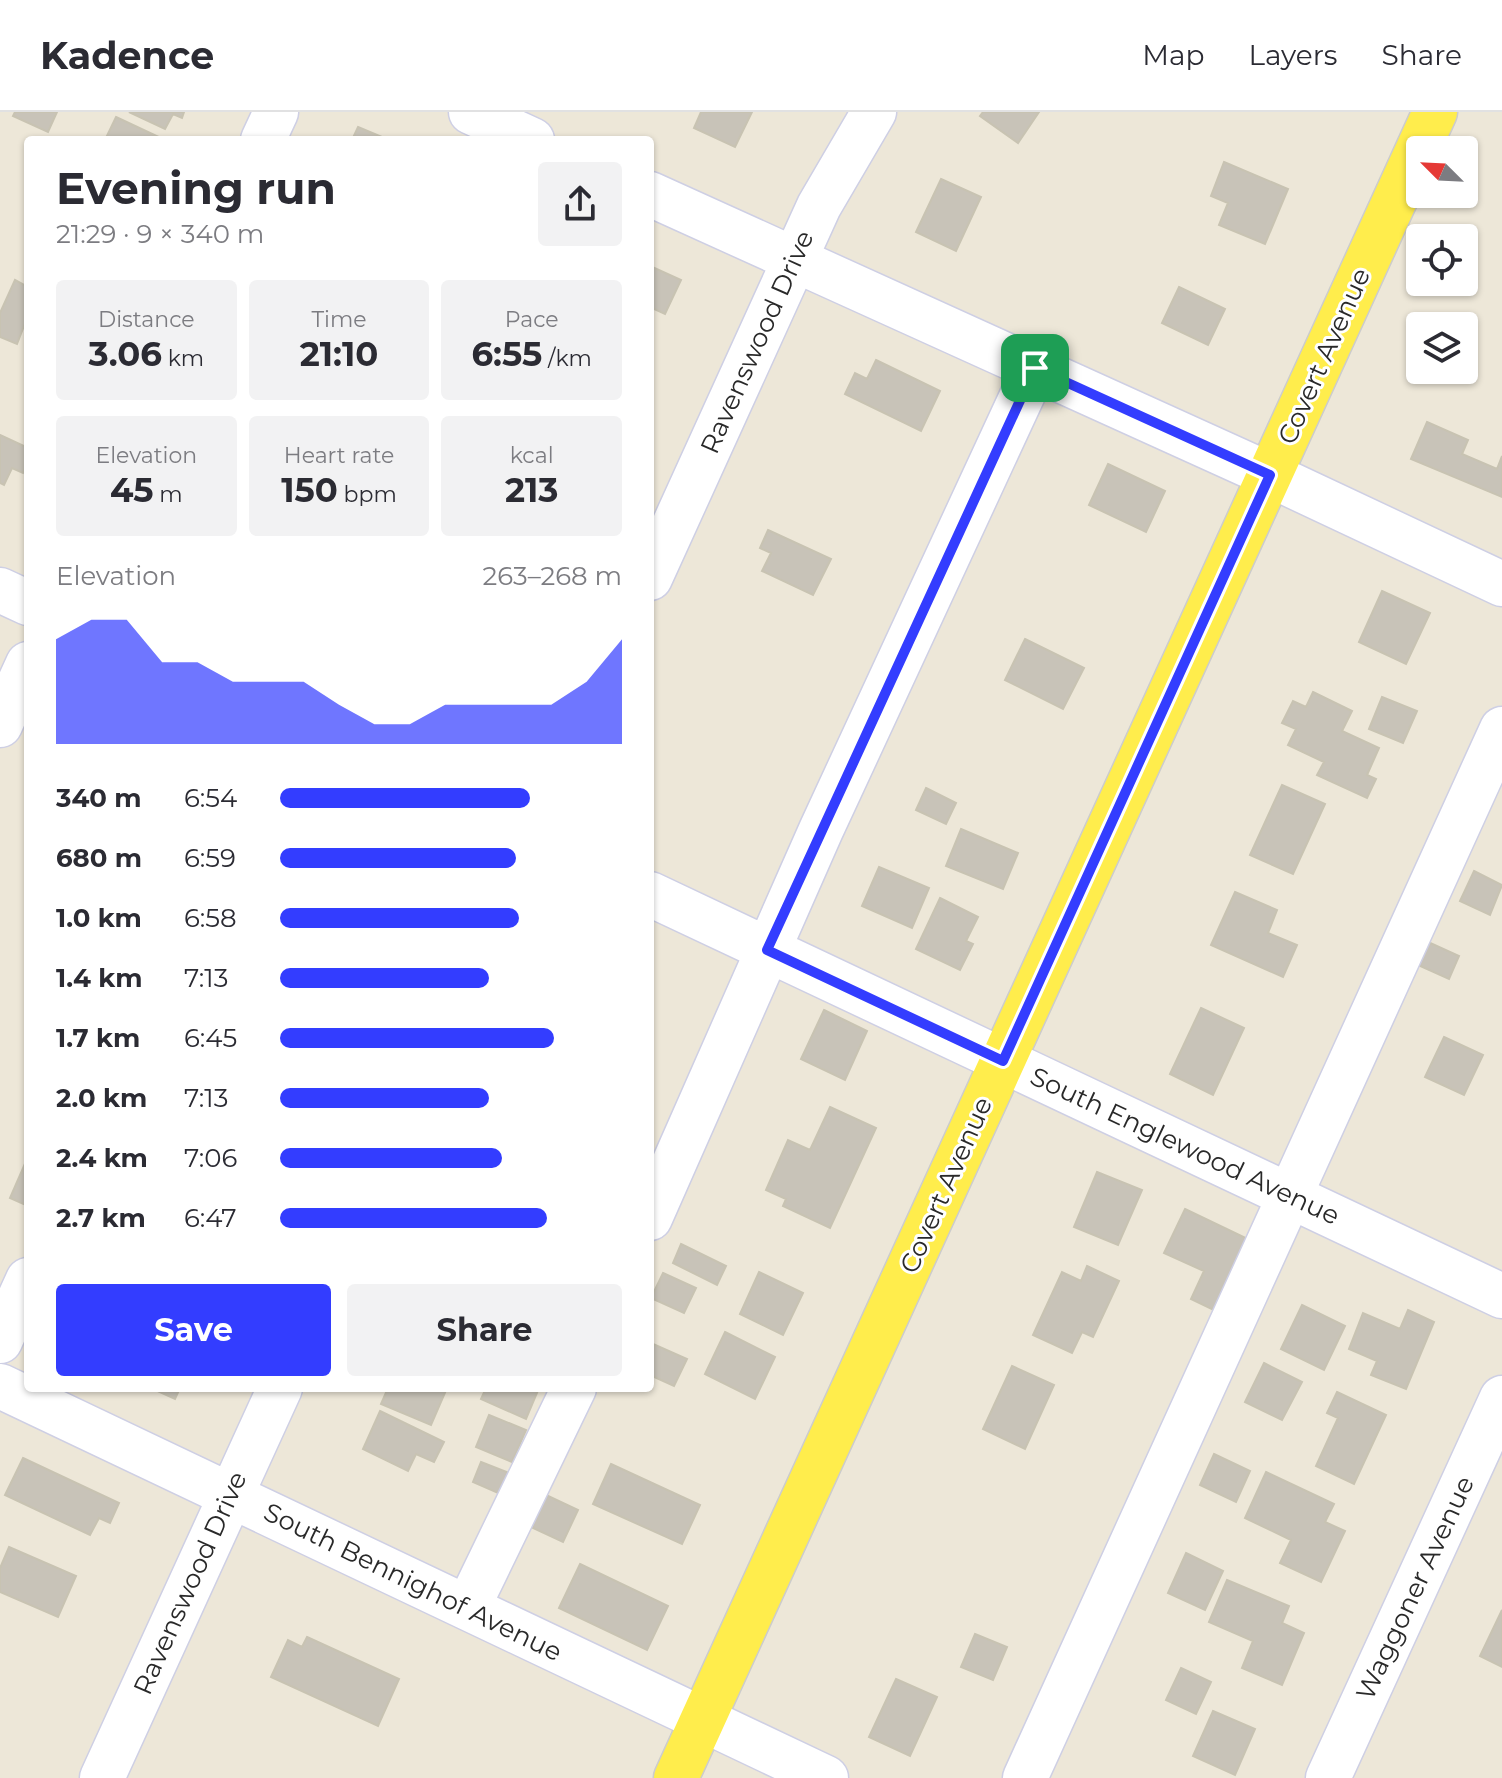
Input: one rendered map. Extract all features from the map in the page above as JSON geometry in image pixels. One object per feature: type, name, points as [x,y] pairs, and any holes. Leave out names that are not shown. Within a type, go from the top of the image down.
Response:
[{"type":"main road","name":"Covert Avenue","points":[[676,1778],[1435,112]]},
{"type":"street","points":[[265,136],[276,112]]},
{"type":"street","points":[[471,112],[523,136]]},
{"type":"street","name":"Ravenswood Drive","points":[[654,569],[819,206],[874,112]]},
{"type":"street","points":[[654,196],[1270,475],[1502,584]]},
{"type":"street","points":[[654,1209],[767,950],[1035,368]]},
{"type":"street","points":[[0,590],[24,601]]},
{"type":"street","points":[[0,725],[24,673]]},
{"type":"street","points":[[1025,1778],[1502,729]]},
{"type":"street","name":"South Englewood Avenue","points":[[654,896],[1502,1296]]},
{"type":"street","points":[[0,1341],[24,1289]]},
{"type":"street","name":"South Bennighof Avenue","points":[[0,1386],[468,1607],[702,1722],[826,1778]]},
{"type":"street","name":"Ravenswood Drive","points":[[102,1778],[278,1392]]},
{"type":"street","points":[[468,1607],[572,1392]]},
{"type":"street","name":"Waggoner Avenue","points":[[1328,1778],[1502,1398]]},
{"type":"building","points":[[15,112],[57,112],[48,132],[13,116]]},
{"type":"building","points":[[129,112],[184,112],[182,118],[173,114],[165,129]]},
{"type":"building","points":[[701,112],[752,112],[735,147],[694,128]]},
{"type":"building","points":[[983,112],[1039,112],[1018,143],[980,116]]},
{"type":"building","points":[[116,117],[156,136],[107,136]]},
{"type":"building","points":[[358,127],[379,136],[354,136]]},
{"type":"building","points":[[1224,162],[1288,189],[1265,244],[1219,225],[1228,203],[1211,196]]},
{"type":"building","points":[[941,179],[981,197],[956,251],[916,232]]},
{"type":"building","points":[[654,268],[681,280],[665,314],[654,309]]},
{"type":"building","points":[[15,280],[24,285],[24,326],[17,344],[0,337],[0,313]]},
{"type":"building","points":[[1179,287],[1225,309],[1208,345],[1162,323]]},
{"type":"building","points":[[876,360],[940,391],[921,431],[845,394],[855,373],[867,379]]},
{"type":"building","points":[[1427,422],[1468,440],[1462,454],[1497,469],[1502,456],[1502,497],[1411,459]]},
{"type":"building","points":[[0,435],[24,446],[24,471],[12,468],[4,485],[0,483]]},
{"type":"building","points":[[1108,464],[1165,491],[1146,532],[1089,505]]},
{"type":"building","points":[[768,530],[831,559],[813,595],[762,571],[771,553],[760,548]]},
{"type":"building","points":[[1382,591],[1430,613],[1406,664],[1359,642]]},
{"type":"building","points":[[1025,639],[1084,668],[1063,709],[1005,680]]},
{"type":"building","points":[[1313,692],[1352,711],[1342,731],[1379,748],[1367,775],[1376,779],[1367,798],[1317,775],[1324,762],[1288,745],[1296,729],[1282,723],[1293,701],[1306,707]]},
{"type":"building","points":[[1382,697],[1417,711],[1403,743],[1369,729]]},
{"type":"building","points":[[1282,785],[1325,804],[1293,874],[1250,855]]},
{"type":"building","points":[[926,788],[956,803],[946,824],[916,810]]},
{"type":"building","points":[[961,829],[1018,853],[1003,889],[946,866]]},
{"type":"building","points":[[879,867],[929,888],[912,928],[862,906]]},
{"type":"building","points":[[1474,871],[1502,885],[1490,915],[1460,901]]},
{"type":"building","points":[[1235,892],[1277,910],[1268,933],[1297,945],[1283,977],[1211,945]]},
{"type":"building","points":[[940,898],[978,917],[966,941],[973,944],[960,970],[916,949]]},
{"type":"building","points":[[1428,942],[1459,956],[1449,979],[1418,965]]},
{"type":"building","points":[[1201,1008],[1244,1028],[1213,1095],[1170,1074]]},
{"type":"building","points":[[824,1010],[867,1031],[845,1080],[801,1059]]},
{"type":"building","points":[[1444,1037],[1483,1055],[1464,1095],[1425,1077]]},
{"type":"building","points":[[830,1107],[876,1128],[830,1228],[783,1206],[786,1199],[766,1190],[788,1140],[810,1150]]},
{"type":"building","points":[[24,1166],[24,1204],[10,1198]]},
{"type":"building","points":[[1097,1172],[1142,1190],[1118,1245],[1074,1227]]},
{"type":"building","points":[[1185,1209],[1256,1243],[1222,1314],[1191,1299],[1204,1271],[1164,1253]]},
{"type":"building","points":[[681,1244],[726,1266],[717,1285],[673,1263]]},
{"type":"building","points":[[1087,1266],[1119,1281],[1093,1337],[1082,1332],[1072,1353],[1033,1335],[1062,1272],[1081,1281]]},
{"type":"building","points":[[759,1272],[803,1293],[783,1335],[740,1314]]},
{"type":"building","points":[[663,1273],[696,1288],[684,1313],[654,1299],[654,1292]]},
{"type":"building","points":[[1302,1305],[1345,1326],[1324,1370],[1281,1349]]},
{"type":"building","points":[[1408,1310],[1434,1322],[1406,1389],[1371,1375],[1377,1361],[1349,1349],[1363,1313],[1400,1329]]},
{"type":"building","points":[[725,1332],[775,1357],[755,1399],[705,1374]]},
{"type":"building","points":[[654,1344],[687,1359],[674,1386],[654,1377]]},
{"type":"building","points":[[1264,1363],[1302,1382],[1282,1420],[1245,1402]]},
{"type":"building","points":[[1012,1366],[1054,1385],[1025,1449],[983,1429]]},
{"type":"building","points":[[160,1392],[178,1392],[175,1399]]},
{"type":"building","points":[[386,1392],[445,1392],[431,1425],[381,1404]]},
{"type":"building","points":[[484,1392],[537,1392],[526,1419],[481,1399]]},
{"type":"building","points":[[1337,1392],[1386,1415],[1354,1484],[1316,1466],[1338,1418],[1327,1413]]},
{"type":"building","points":[[380,1411],[444,1442],[434,1462],[416,1454],[408,1471],[363,1449]]},
{"type":"building","points":[[489,1415],[526,1430],[512,1462],[476,1447]]},
{"type":"building","points":[[1214,1454],[1250,1471],[1236,1502],[1200,1485]]},
{"type":"building","points":[[23,1458],[119,1503],[110,1523],[99,1518],[90,1535],[5,1495]]},
{"type":"building","points":[[481,1462],[514,1475],[505,1496],[473,1482]]},
{"type":"building","points":[[611,1464],[700,1505],[682,1544],[593,1504]]},
{"type":"building","points":[[1266,1472],[1334,1504],[1325,1522],[1345,1531],[1321,1582],[1280,1563],[1291,1540],[1245,1518]]},
{"type":"building","points":[[546,1495],[578,1510],[563,1542],[531,1527]]},
{"type":"building","points":[[9,1547],[76,1576],[58,1617],[0,1592],[0,1568]]},
{"type":"building","points":[[1186,1553],[1223,1571],[1205,1610],[1168,1593]]},
{"type":"building","points":[[580,1564],[668,1606],[647,1650],[559,1608]]},
{"type":"building","points":[[1227,1580],[1289,1606],[1282,1623],[1304,1633],[1282,1685],[1242,1668],[1253,1641],[1209,1622]]},
{"type":"building","points":[[1502,1610],[1502,1667],[1480,1656]]},
{"type":"building","points":[[975,1634],[1007,1647],[993,1680],[961,1667]]},
{"type":"building","points":[[307,1637],[399,1679],[378,1726],[271,1677],[288,1640],[302,1647]]},
{"type":"building","points":[[1181,1668],[1211,1682],[1196,1714],[1166,1700]]},
{"type":"building","points":[[896,1679],[937,1697],[910,1756],[869,1737]]},
{"type":"building","points":[[1213,1711],[1255,1729],[1235,1775],[1193,1756]]},
{"type":"route","points":[[1035,368],[1270,475],[1003,1061],[767,950],[1035,368]]}]
